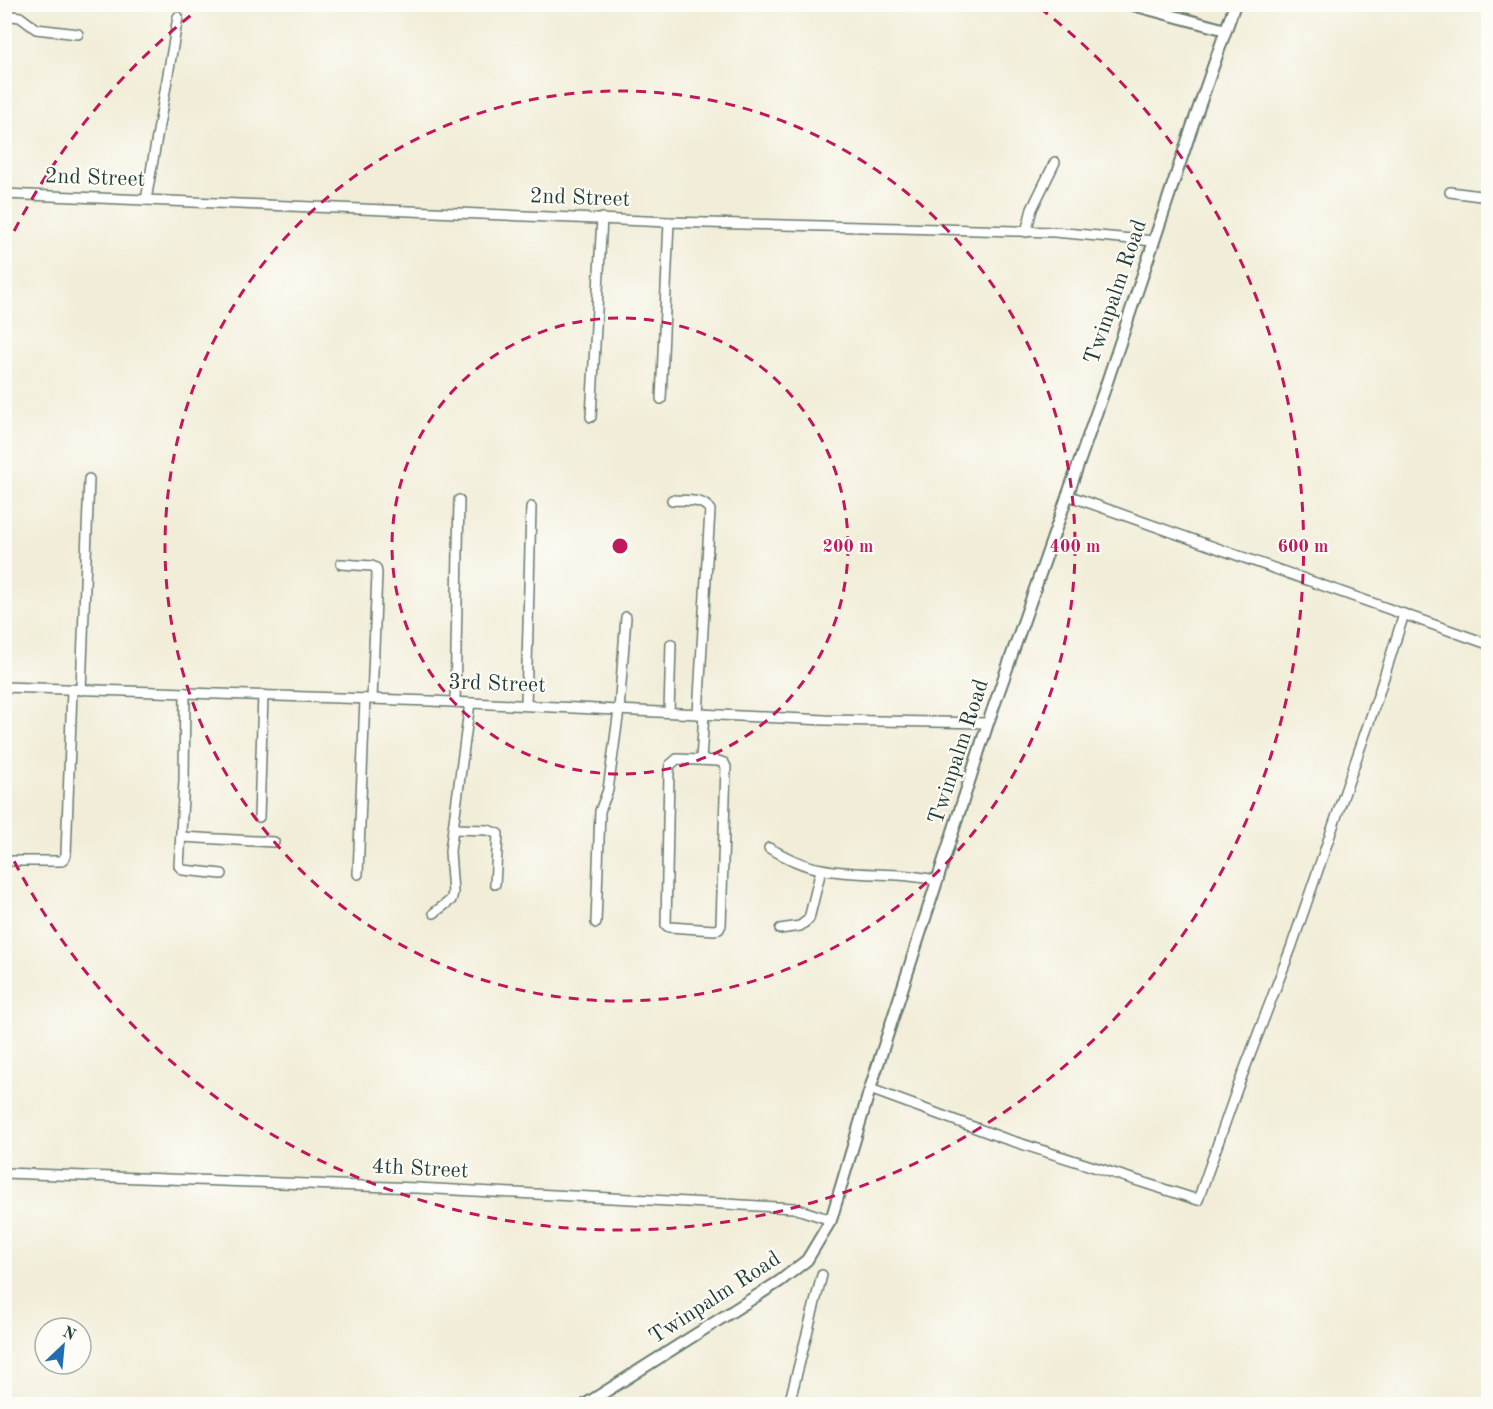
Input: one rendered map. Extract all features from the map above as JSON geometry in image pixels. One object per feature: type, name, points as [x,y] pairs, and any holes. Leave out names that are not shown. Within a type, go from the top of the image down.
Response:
[{"type":"main road","points":[[1129,4],[1226,30]]},
{"type":"main road","name":"Twinpalm Road","points":[[586,1404],[780,1281],[807,1260],[831,1220],[870,1089],[988,723],[1235,4]]},
{"type":"street","points":[[4,15],[20,17],[36,29],[78,34]]},
{"type":"street","points":[[146,200],[178,17]]},
{"type":"street","points":[[1026,232],[1032,209],[1054,162]]},
{"type":"street","points":[[1450,192],[1488,197]]},
{"type":"street","name":"2nd Street","points":[[4,194],[669,222],[1026,232],[1154,240]]},
{"type":"street","points":[[591,417],[602,218]]},
{"type":"street","points":[[661,399],[669,222]]},
{"type":"street","points":[[13,861],[62,861],[66,855],[89,479]]},
{"type":"street","points":[[1067,495],[1488,644]]},
{"type":"street","points":[[455,702],[459,500]]},
{"type":"street","points":[[672,500],[698,502],[710,510],[700,760]]},
{"type":"street","points":[[526,705],[531,507]]},
{"type":"street","points":[[341,564],[372,566],[376,568],[377,573],[358,874]]},
{"type":"street","points":[[870,1089],[1003,1138],[1198,1200],[1237,1089],[1291,948],[1404,614]]},
{"type":"street","points":[[596,923],[600,811],[608,790],[619,710],[626,616]]},
{"type":"street","points":[[669,712],[671,644]]},
{"type":"street","name":"3rd Street","points":[[4,687],[455,702],[825,720],[988,723]]},
{"type":"street","points":[[185,693],[180,869],[222,874]]},
{"type":"street","points":[[259,817],[263,695]]},
{"type":"street","points":[[434,912],[451,900],[453,893],[450,851],[470,703]]},
{"type":"street","points":[[677,759],[700,760],[718,761],[724,763],[726,767],[721,925],[719,929],[714,930],[669,927],[665,920],[670,765],[677,759]]},
{"type":"street","points":[[453,829],[488,830],[498,834],[495,885]]},
{"type":"street","points":[[181,837],[274,842]]},
{"type":"street","points":[[769,848],[802,865],[822,870],[920,876],[938,881]]},
{"type":"street","points":[[780,928],[800,926],[809,919],[822,870]]},
{"type":"street","name":"4th Street","points":[[4,1173],[417,1188],[794,1208],[831,1220]]},
{"type":"street","points":[[789,1404],[822,1275]]}]
